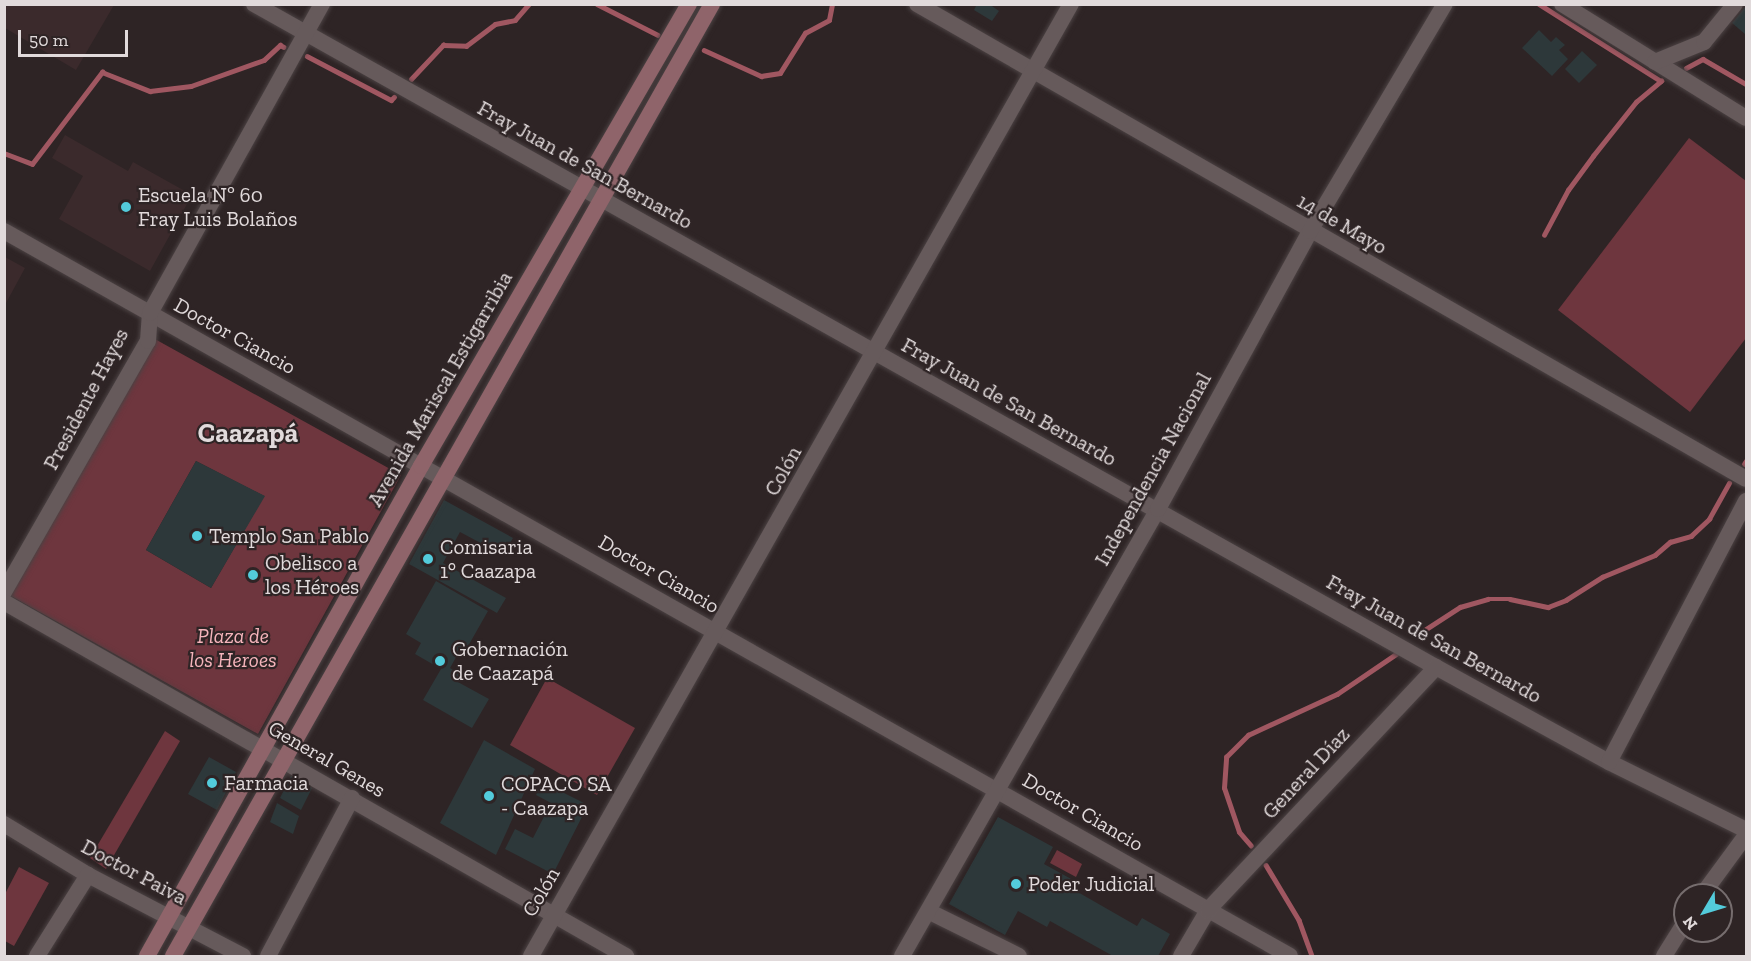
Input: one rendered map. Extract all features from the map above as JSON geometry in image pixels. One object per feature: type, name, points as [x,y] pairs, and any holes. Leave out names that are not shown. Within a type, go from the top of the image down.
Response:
[{"type":"main road","name":"Avenida Mariscal Estigarribia","points":[[147,957],[262,747],[421,466],[689,4]]},
{"type":"main road","points":[[173,957],[283,758],[712,4]]},
{"type":"street","name":"Fray Juan de San Bernardo","points":[[255,4],[874,355],[1158,509],[1436,667],[1609,762],[1746,830]]},
{"type":"street","name":"Presidente Hayes","points":[[4,592],[147,341],[150,314],[322,4]]},
{"type":"street","name":"14 de Mayo","points":[[916,4],[1746,479]]},
{"type":"street","name":"Colón","points":[[531,957],[717,633],[1071,4]]},
{"type":"street","name":"Independencia Nacional","points":[[902,957],[930,912],[1158,509],[1310,231],[1445,4]]},
{"type":"street","points":[[1562,4],[1746,118]]},
{"type":"street","points":[[1655,62],[1704,42],[1735,4]]},
{"type":"street","name":"Doctor Ciancio","points":[[4,231],[999,790],[1281,954]]},
{"type":"street","points":[[1609,762],[1746,501]]},
{"type":"street","name":"General Genes","points":[[4,602],[283,758],[626,957]]},
{"type":"street","name":"General Díaz","points":[[1181,957],[1208,910],[1436,667]]},
{"type":"street","points":[[268,957],[352,798]]},
{"type":"street","name":"Doctor Paiva","points":[[4,824],[88,874],[169,918],[189,926],[243,957]]},
{"type":"street","points":[[1711,883],[1746,835]]},
{"type":"street","points":[[37,957],[88,874]]},
{"type":"street","points":[[930,912],[1019,957]]},
{"type":"street","points":[[1664,957],[1673,942]]},
{"type":"shaded area","points":[[5,4],[114,5],[76,70],[5,28]]},
{"type":"shaded area","name":"Escuela Nº 60 Fray Luis Bolaños","points":[[65,135],[128,171],[133,162],[192,195],[150,271],[59,219],[83,176],[52,158]]},
{"type":"shaded area","points":[[5,257],[25,268],[5,305]]},
{"type":"green space","points":[[1689,138],[1746,181],[1746,338],[1690,412],[1558,310]]},
{"type":"green space","name":"Plaza de los Heroes","points":[[153,338],[401,475],[258,734],[11,596]],"holes":[[[196,461],[264,496],[211,588],[146,550]]]},
{"type":"green space","points":[[547,678],[635,728],[597,795],[510,745]]},
{"type":"green space","points":[[165,731],[180,741],[106,869],[90,858]]},
{"type":"green space","points":[[1057,850],[1082,864],[1076,877],[1050,863]]},
{"type":"green space","points":[[19,867],[49,883],[14,946],[5,941],[5,894]]},
{"type":"building","points":[[977,4],[989,4],[999,11],[992,21],[974,10]]},
{"type":"building","points":[[1746,6],[1746,32],[1745,34],[1732,23]]},
{"type":"building","points":[[1539,30],[1551,42],[1556,37],[1565,45],[1559,50],[1568,59],[1552,76],[1522,48]]},
{"type":"building","points":[[1582,51],[1597,65],[1579,83],[1565,69]]},
{"type":"building","name":"Templo San Pablo","points":[[196,461],[265,496],[211,588],[146,550]]},
{"type":"building","name":"Comisaria 1° Caazapa","points":[[444,500],[513,538],[503,555],[460,532],[443,563],[506,598],[497,613],[409,564]]},
{"type":"building","name":"Gobernación de Caazapá","points":[[436,581],[488,611],[463,655],[459,652],[450,668],[460,674],[456,681],[489,699],[472,728],[423,700],[441,669],[415,654],[421,643],[406,634]]},
{"type":"building","name":"COPACO SA - Caazapa","points":[[484,740],[535,769],[496,855],[440,823]]},
{"type":"building","name":"Farmacia","points":[[209,757],[236,772],[217,810],[188,794]]},
{"type":"building","points":[[291,776],[312,788],[301,810],[280,798]]},
{"type":"building","points":[[542,782],[588,805],[553,874],[505,849],[515,829],[533,838],[551,803],[536,795]]},
{"type":"building","points":[[277,803],[299,816],[293,834],[270,822]]},
{"type":"building","name":"Poder Judicial","points":[[998,817],[1053,847],[1044,864],[1073,880],[1069,887],[1137,926],[1142,918],[1170,934],[1158,956],[1113,956],[1050,921],[1047,927],[1018,911],[1005,935],[949,904]]},
{"type":"waterway","points":[[411,79],[443,45],[466,46],[495,24],[515,20],[529,4]]},
{"type":"waterway","points":[[597,4],[658,35]]},
{"type":"waterway","points":[[704,50],[761,76],[780,73],[805,33],[829,20],[832,4]]},
{"type":"waterway","points":[[1539,4],[1661,81]]},
{"type":"waterway","points":[[4,153],[32,164],[102,72],[150,91],[191,86],[264,60],[280,45],[284,47]]},
{"type":"waterway","points":[[307,56],[391,100],[394,97]]},
{"type":"waterway","points":[[1686,68],[1703,59],[1746,84]]},
{"type":"waterway","points":[[1544,235],[1568,190],[1593,156],[1636,102],[1661,81]]},
{"type":"waterway","points":[[1417,635],[1460,607],[1488,599],[1510,599],[1548,607],[1566,600],[1602,577],[1655,555],[1670,542],[1691,536],[1709,519],[1729,483]]},
{"type":"waterway","points":[[1251,846],[1239,832],[1224,788],[1226,757],[1248,735],[1337,694],[1396,654]]},
{"type":"waterway","points":[[1266,865],[1299,920],[1312,956]]},
{"type":"place","name":"Escuela Nº 60 Fray Luis Bolaños","points":[[126,207]]},
{"type":"place","name":"Templo San Pablo","points":[[197,536]]},
{"type":"place","name":"Comisaria 1° Caazapa","points":[[428,559]]},
{"type":"place","name":"Obelisco a los Héroes","points":[[253,575]]},
{"type":"place","name":"Gobernación de Caazapá","points":[[440,661]]},
{"type":"place","name":"Farmacia","points":[[212,783]]},
{"type":"place","name":"COPACO SA - Caazapa","points":[[489,796]]},
{"type":"place","name":"Poder Judicial","points":[[1016,884]]},
{"type":"district","name":"Caazapá","points":[[248,434]]}]
